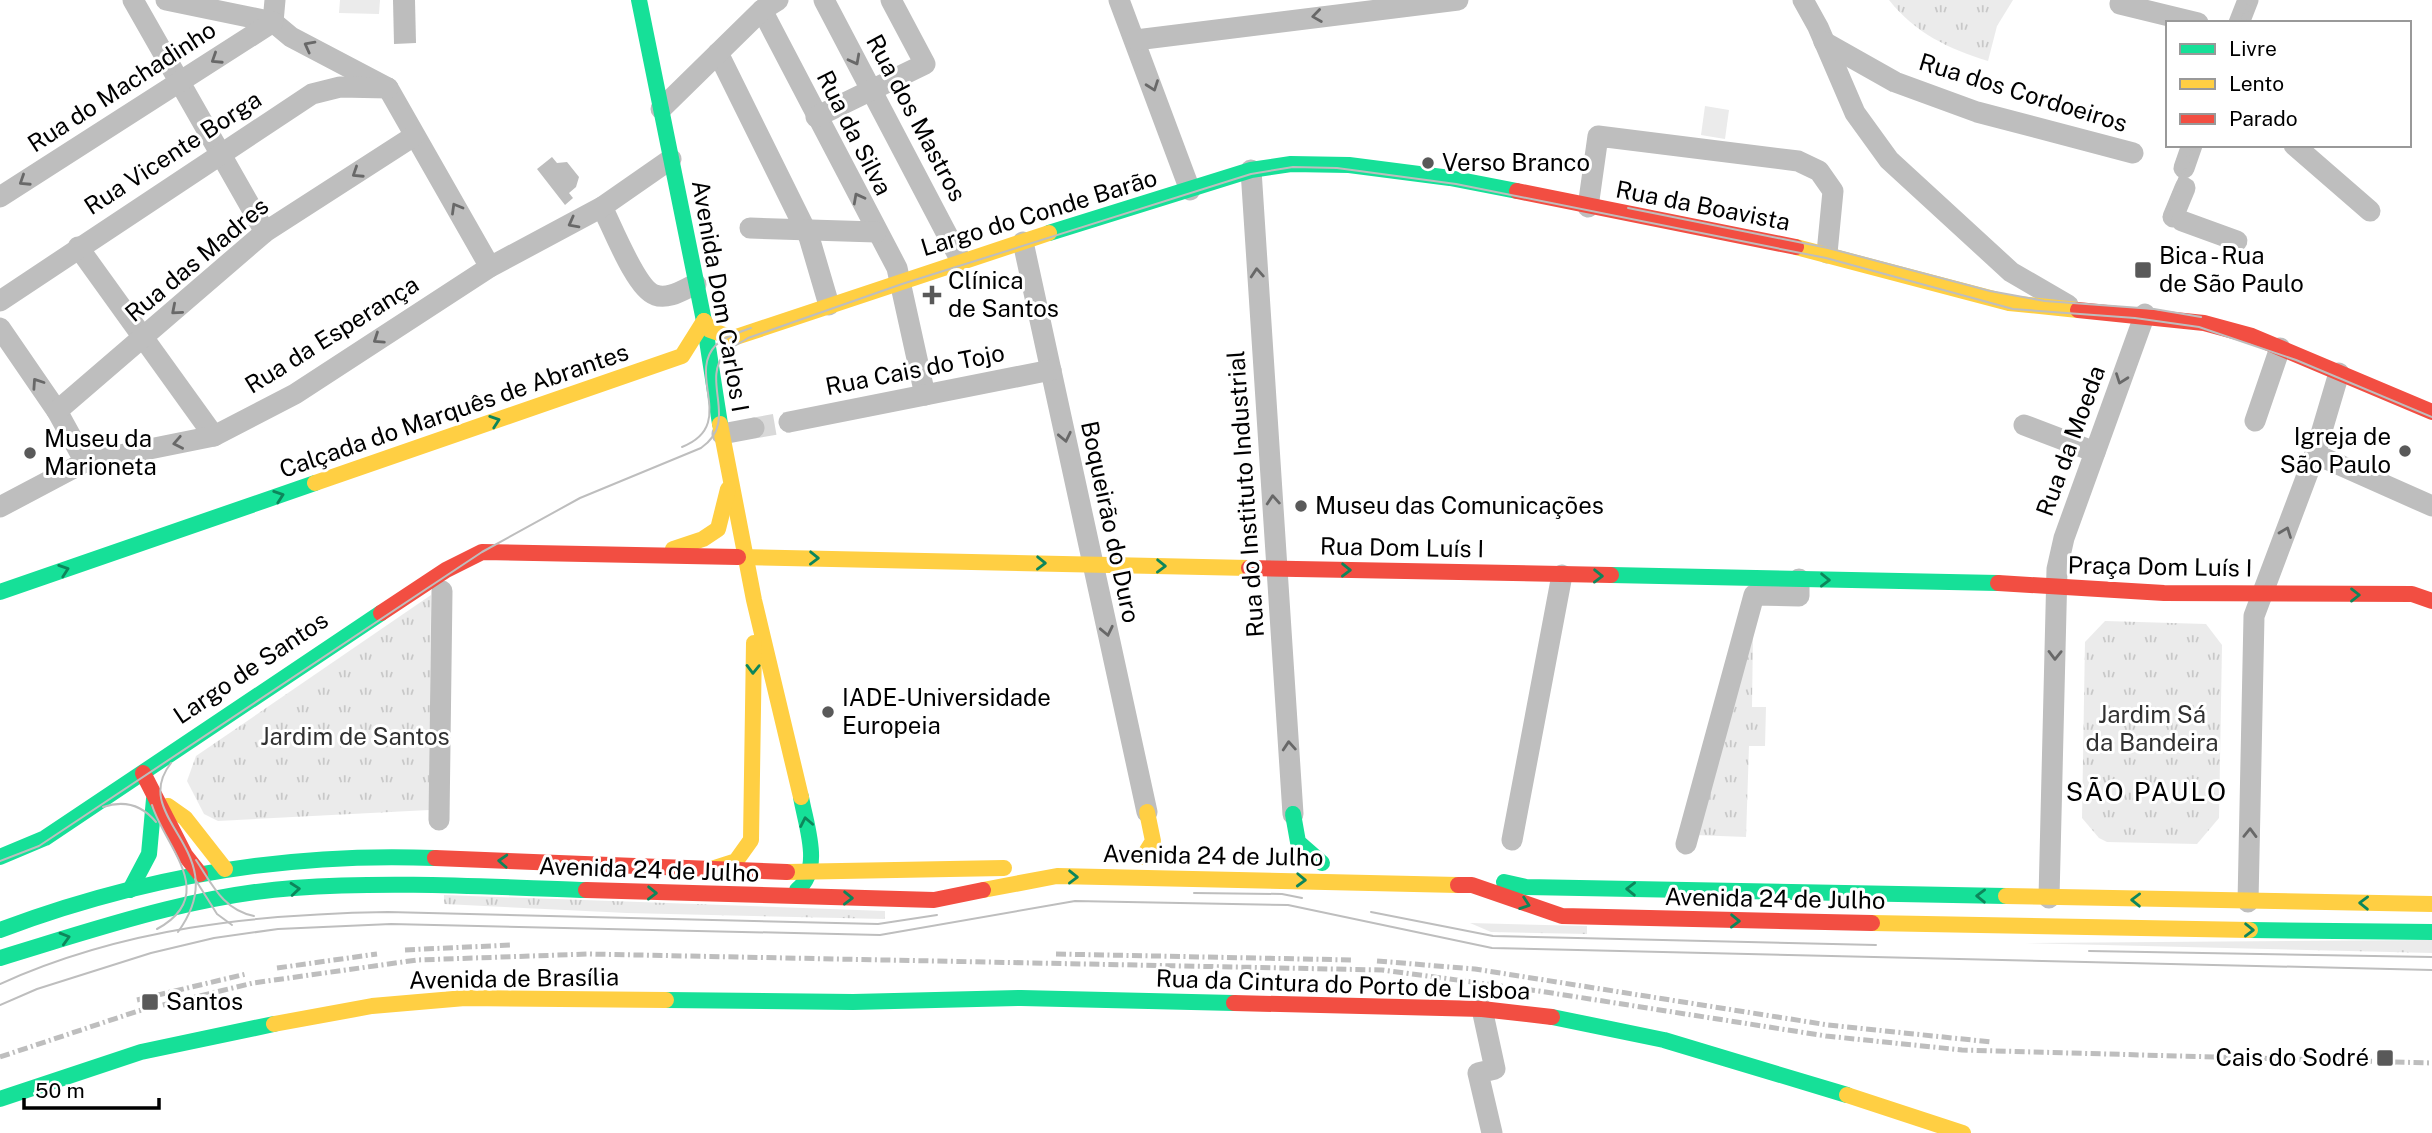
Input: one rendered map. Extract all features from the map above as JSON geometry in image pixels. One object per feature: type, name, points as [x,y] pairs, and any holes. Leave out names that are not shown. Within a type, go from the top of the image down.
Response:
[{"type":"street","points":[[133,0],[218,154],[265,232]]},
{"type":"street","points":[[166,0],[273,22],[291,37],[388,88],[490,267]]},
{"type":"street","points":[[273,22],[275,0]]},
{"type":"street","name":"Avenida Dom Carlos I","points":[[639,0],[704,321],[722,434],[754,600],[798,781],[811,851],[811,873]]},
{"type":"street","name":"Rua dos Mastros","points":[[824,0],[961,261]]},
{"type":"street","points":[[816,117],[925,64],[891,0]]},
{"type":"street","points":[[1119,0],[1190,190]]},
{"type":"street","points":[[1136,40],[1457,0]]},
{"type":"street","points":[[1803,0],[1855,113],[1889,160],[2011,272],[2078,311]]},
{"type":"street","points":[[2240,21],[2248,0]]},
{"type":"street","points":[[2120,2],[2190,21]]},
{"type":"street","points":[[661,109],[770,5]]},
{"type":"street","name":"Rua da Silva","points":[[770,5],[816,117],[876,232],[886,245],[901,280],[925,395]]},
{"type":"street","name":"Rua do Machadinho","points":[[0,197],[273,22]]},
{"type":"street","name":"Rua dos Cordoeiros","points":[[1824,42],[1895,82],[1924,93],[1977,112],[2133,153]]},
{"type":"street","points":[[718,53],[806,230],[829,305]]},
{"type":"street","name":"Rua Vicente Borga","points":[[0,301],[312,94],[340,87],[388,88]]},
{"type":"street","name":"Rua das Madres","points":[[57,411],[265,232],[414,136]]},
{"type":"street","points":[[1588,207],[1598,136],[1798,161],[1819,172],[1833,191],[1827,253]]},
{"type":"street","points":[[2192,147],[2178,219],[2236,241]]},
{"type":"street","points":[[2296,147],[2371,211]]},
{"type":"street","name":"Rua da Esperança","points":[[0,508],[85,462],[214,436],[295,394],[490,267],[603,207],[671,159]]},
{"type":"street","name":"Rua da Boavista","points":[[1190,190],[1251,170],[1291,164],[1382,168],[1450,178],[1827,253],[1982,297],[2039,307],[2144,314],[2204,323],[2280,348],[2432,412]]},
{"type":"street","name":"Rua do Instituto Industrial","points":[[1251,170],[1293,814]]},
{"type":"street","name":"Largo do Conde Barão","points":[[901,280],[1190,190]]},
{"type":"street","points":[[603,207],[642,286],[655,295],[672,295],[696,284]]},
{"type":"street","points":[[750,228],[876,232]]},
{"type":"street","name":"Boqueirão do Duro","points":[[1024,242],[1147,812]]},
{"type":"street","points":[[78,247],[146,337],[214,436]]},
{"type":"street","points":[[704,321],[710,330],[733,338],[901,280]]},
{"type":"street","name":"Rua da Moeda","points":[[2057,587],[2064,538],[2144,314]]},
{"type":"street","name":"Calçada do Marquês de Abrantes","points":[[0,592],[682,356],[704,321]]},
{"type":"street","points":[[0,328],[57,411],[85,462]]},
{"type":"street","points":[[2255,421],[2280,348]]},
{"type":"street","name":"Rua Cais do Tojo","points":[[789,422],[1051,370]]},
{"type":"street","points":[[2339,373],[2315,454],[2262,596],[2412,594],[2432,601]]},
{"type":"street","points":[[2024,425],[2095,452]]},
{"type":"street","points":[[722,434],[754,428]]},
{"type":"street","points":[[2315,454],[2432,506]]},
{"type":"street","points":[[660,554],[703,539],[718,529],[730,477]]},
{"type":"street","name":"Rua Dom Luís I","points":[[489,552],[2016,583],[2057,587]]},
{"type":"street","name":"Largo de Santos","points":[[0,857],[45,838],[446,570],[473,555],[489,552]]},
{"type":"street","points":[[1512,840],[1562,575]]},
{"type":"street","points":[[1686,844],[1754,595],[1799,596],[1799,579]]},
{"type":"street","name":"Praça Dom Luís I","points":[[2049,898],[2057,587],[2093,591],[2262,596],[2254,616],[2248,902]]},
{"type":"street","points":[[439,820],[442,591]]},
{"type":"street","name":"Avenida Dom Carlos I","points":[[694,870],[724,868],[745,853],[751,840],[754,600]]},
{"type":"street","points":[[143,773],[185,855],[200,874],[227,897]]},
{"type":"street","points":[[751,785],[774,798],[794,789],[798,781]]},
{"type":"street","points":[[154,795],[185,818],[225,869],[227,897]]},
{"type":"street","points":[[130,890],[149,854],[154,795]]},
{"type":"street","points":[[1143,858],[1152,849],[1154,840],[1147,812]]},
{"type":"street","name":"Avenida 24 de Julho","points":[[1293,814],[1298,842],[1329,864],[1299,862]]},
{"type":"street","name":"Avenida 24 de Julho","points":[[0,930],[56,909],[200,874],[355,856],[811,873],[986,871],[1081,860]]},
{"type":"street","name":"Avenida 24 de Julho","points":[[1364,866],[1461,872],[1526,887],[2432,904]]},
{"type":"street","points":[[780,897],[799,888],[811,873]]},
{"type":"street","name":"Avenida 24 de Julho","points":[[0,958],[124,920],[227,897],[345,886],[934,900],[1057,876],[1285,879],[1472,886],[1562,916],[2050,928],[2432,932]]},
{"type":"street","points":[[2049,898],[2050,928]]},
{"type":"street","points":[[2157,929],[2186,918],[2237,915],[2245,911],[2248,902]]},
{"type":"street","name":"Avenida de Brasília","points":[[0,1099],[141,1052],[372,1006],[466,998],[831,1002]]},
{"type":"street","name":"Rua da Cintura do Porto de Lisboa","points":[[831,1002],[1021,998],[1482,1009],[1554,1017],[1649,1037],[1963,1133]]},
{"type":"street","points":[[1482,1009],[1495,1069],[1478,1073],[1492,1133]]},
{"type":"green space","points":[[340,0],[380,0],[379,14],[339,13]]},
{"type":"green space","points":[[1889,0],[2013,0],[1997,26],[1988,61],[1960,51],[1921,31]]},
{"type":"green space","points":[[1705,106],[1729,110],[1725,139],[1701,135]]},
{"type":"green space","name":"Jardim de Santos","points":[[431,595],[429,810],[218,821],[204,814],[187,781],[196,756]]},
{"type":"green space","name":"Jardim Sá da Bandeira","points":[[2105,621],[2206,624],[2222,645],[2219,818],[2197,844],[2107,842],[2099,838],[2082,818],[2085,642]]},
{"type":"green space","points":[[1753,633],[1752,707],[1766,707],[1765,746],[1749,746],[1746,837],[1695,835]]},
{"type":"green space","points":[[444,895],[885,911],[885,919],[627,913],[444,904]]},
{"type":"green space","points":[[1470,923],[1587,926],[1587,934],[1491,932]]},
{"type":"green space","points":[[2432,940],[2432,953],[2025,943]]},
{"type":"shaded area","points":[[393,0],[415,0],[416,43],[394,44]]},
{"type":"shaded area","points":[[552,157],[557,163],[567,162],[579,177],[576,187],[569,193],[573,198],[565,205],[537,169]]},
{"type":"tunnel","points":[[754,428],[789,422]]},
{"type":"tram line","points":[[0,861],[39,846],[482,552],[580,498],[701,448],[718,426],[718,364],[727,351],[748,338],[902,284],[1251,174],[1293,167],[1337,168],[1456,184],[1826,258],[2013,309],[2135,318],[2199,327],[2296,360],[2432,417]]},
{"type":"tram line","points":[[1628,208],[1828,248],[1990,291],[2045,301],[2154,309],[2201,317]]},
{"type":"tram line","points":[[682,447],[698,438],[707,426],[708,357],[720,342],[751,328]]},
{"type":"tram line","points":[[171,763],[161,783],[162,802],[190,858],[196,879],[193,904],[178,932]]},
{"type":"tram line","points":[[103,807],[125,804],[139,808],[156,822]]},
{"type":"tram line","points":[[152,805],[183,870],[187,886],[185,901],[175,916],[157,929]]},
{"type":"tram line","points":[[196,860],[226,902],[243,913],[254,916]]},
{"type":"tram line","points":[[195,879],[217,914],[232,925]]},
{"type":"tram line","points":[[1194,893],[1282,894],[1302,898]]},
{"type":"tram line","points":[[0,1005],[37,989],[151,953],[214,938],[278,929],[391,924],[880,935],[1075,901],[1288,905],[1492,948],[2432,970]]},
{"type":"tram line","points":[[0,984],[94,949],[142,937],[190,928],[289,916],[388,912],[878,924],[937,915]]},
{"type":"tram line","points":[[1371,912],[1493,936],[1876,945]]},
{"type":"tram line","points":[[2089,951],[2432,957]]},
{"type":"railway","points":[[2243,21],[2251,0]]},
{"type":"railway","points":[[2165,218],[2193,147]]},
{"type":"railway","points":[[405,950],[510,945]]},
{"type":"railway","points":[[277,968],[377,954]]},
{"type":"railway","points":[[0,1057],[138,1011],[253,983],[417,960],[588,954],[1382,970],[1539,991],[1826,1036],[1962,1050],[2432,1063]]},
{"type":"railway","points":[[1056,954],[1353,960]]},
{"type":"railway","points":[[1377,961],[1475,969],[1828,1025],[1991,1042]]},
{"type":"railway","points":[[137,1000],[246,974]]},
{"type":"traffic: fast","points":[[639,0],[704,321],[720,424]]},
{"type":"traffic: fast","points":[[1049,233],[1251,170],[1291,164],[1349,165],[1450,178],[1517,191]]},
{"type":"traffic: fast","points":[[0,592],[315,483]]},
{"type":"traffic: fast","points":[[1611,575],[1998,583]]},
{"type":"traffic: fast","points":[[0,857],[45,838],[381,613]]},
{"type":"traffic: fast","points":[[797,890],[805,881],[811,859],[801,797]]},
{"type":"traffic: fast","points":[[130,890],[149,854],[154,799]]},
{"type":"traffic: fast","points":[[1293,814],[1298,842],[1322,863]]},
{"type":"traffic: fast","points":[[0,930],[106,896],[214,872],[324,859],[435,858]]},
{"type":"traffic: fast","points":[[1504,882],[1526,887],[2006,896]]},
{"type":"traffic: fast","points":[[0,958],[146,915],[257,892],[367,885],[586,890]]},
{"type":"traffic: fast","points":[[2250,930],[2432,932]]},
{"type":"traffic: fast","points":[[666,1000],[853,1002],[1021,998],[1234,1003]]},
{"type":"traffic: fast","points":[[1552,1017],[1664,1040],[1847,1095]]},
{"type":"traffic: fast","points":[[0,1099],[141,1052],[274,1024]]},
{"type":"traffic: slow","points":[[704,321],[710,330],[733,338],[1049,233]]},
{"type":"traffic: slow","points":[[1796,247],[2009,303],[2078,310]]},
{"type":"traffic: slow","points":[[315,483],[682,356],[704,321]]},
{"type":"traffic: slow","points":[[720,424],[754,600],[801,797]]},
{"type":"traffic: slow","points":[[673,549],[703,539],[718,529],[728,489]]},
{"type":"traffic: slow","points":[[738,557],[1249,568]]},
{"type":"traffic: slow","points":[[711,869],[736,861],[751,840],[754,643]]},
{"type":"traffic: slow","points":[[168,806],[185,818],[225,869]]},
{"type":"traffic: slow","points":[[1143,857],[1153,841],[1147,812]]},
{"type":"traffic: slow","points":[[787,872],[1004,868]]},
{"type":"traffic: slow","points":[[983,890],[1057,876],[1458,885]]},
{"type":"traffic: slow","points":[[2006,896],[2432,904]]},
{"type":"traffic: slow","points":[[1872,923],[2250,930]]},
{"type":"traffic: slow","points":[[274,1024],[372,1006],[465,998],[666,1000]]},
{"type":"traffic: slow","points":[[1847,1095],[1963,1133]]},
{"type":"traffic: jam","points":[[1517,191],[1796,247]]},
{"type":"traffic: jam","points":[[2078,310],[2204,323],[2252,336],[2432,412]]},
{"type":"traffic: jam","points":[[381,613],[446,570],[482,552],[738,557]]},
{"type":"traffic: jam","points":[[1249,568],[1611,575]]},
{"type":"traffic: jam","points":[[1998,583],[2164,593],[2412,594],[2432,601]]},
{"type":"traffic: jam","points":[[143,773],[185,855],[200,874]]},
{"type":"traffic: jam","points":[[435,858],[787,872]]},
{"type":"traffic: jam","points":[[1458,885],[1472,885],[1562,916],[1872,923]]},
{"type":"traffic: jam","points":[[586,890],[934,900],[983,890]]},
{"type":"traffic: jam","points":[[1234,1003],[1482,1009],[1552,1017]]},
{"type":"place","name":"Verso Branco","points":[[1428,163]]},
{"type":"place","name":"Bica - Rua de São Paulo","points":[[2143,270]]},
{"type":"place","name":"Clínica de Santos","points":[[932,295]]},
{"type":"place","name":"Igreja de São Paulo","points":[[2405,451]]},
{"type":"place","name":"Museu da Marioneta","points":[[30,453]]},
{"type":"place","name":"Museu das Comunicações","points":[[1301,506]]},
{"type":"place","name":"IADE-Universidade Europeia","points":[[828,712]]},
{"type":"place","name":"Santos","points":[[150,1002]]},
{"type":"place","name":"Cais do Sodré","points":[[2385,1058]]},
{"type":"district","name":"SÃO PAULO","points":[[2147,792]]}]
